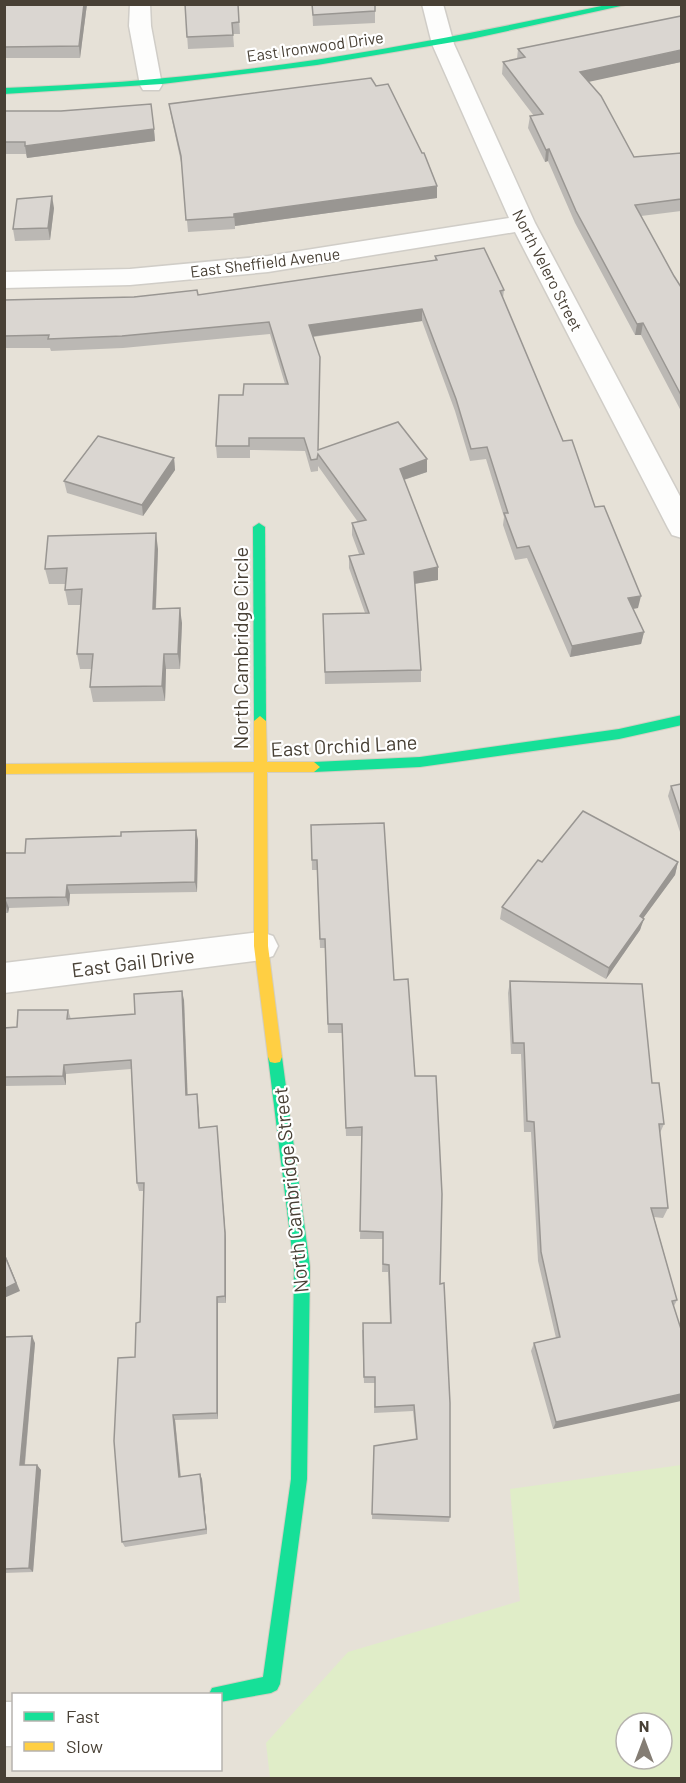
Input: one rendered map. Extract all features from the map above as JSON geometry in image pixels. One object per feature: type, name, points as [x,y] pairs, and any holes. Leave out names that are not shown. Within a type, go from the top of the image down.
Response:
[{"type":"street","points":[[141,4],[140,26],[151,85]]},
{"type":"street","name":"North Velero Street","points":[[432,4],[443,44],[523,223],[681,528]]},
{"type":"street","name":"East Ironwood Drive","points":[[4,92],[151,85],[443,44],[626,4]]},
{"type":"street","name":"East Sheffield Avenue","points":[[4,280],[130,277],[268,264],[523,223]]},
{"type":"street","name":"North Cambridge Circle","points":[[259,527],[261,769]]},
{"type":"street","name":"East Orchid Lane","points":[[4,769],[261,769],[420,762],[619,734],[681,720]]},
{"type":"street","name":"North Cambridge Street","points":[[222,1694],[271,1684],[299,1479],[302,1267],[261,946],[261,769]]},
{"type":"street","name":"East Gail Drive","points":[[4,978],[261,946]]},
{"type":"shaded area","points":[[5,5],[681,5],[681,1778],[5,1778]]},
{"type":"green space","points":[[681,1465],[681,1778],[270,1778],[266,1743],[348,1652],[520,1601],[510,1489]]},
{"type":"building","points":[[4,4],[84,4],[79,46],[4,47]]},
{"type":"building","points":[[185,4],[238,4],[239,22],[232,23],[233,35],[187,37]]},
{"type":"building","points":[[312,4],[375,4],[375,11],[313,15]]},
{"type":"building","points":[[681,16],[681,50],[580,72],[601,96],[634,157],[681,153],[681,199],[635,205],[681,287],[681,395],[643,323],[637,324],[576,211],[549,149],[546,150],[530,116],[543,114],[503,62],[525,57],[518,49]]},
{"type":"building","points":[[371,78],[376,86],[388,84],[424,153],[437,186],[234,214],[234,217],[186,220],[181,156],[169,104]]},
{"type":"building","points":[[151,104],[154,129],[25,146],[25,142],[4,142],[4,111],[61,111]]},
{"type":"building","points":[[52,196],[48,228],[13,229],[17,199]]},
{"type":"building","points":[[484,248],[504,290],[500,291],[563,441],[572,440],[595,507],[604,506],[641,596],[628,598],[644,632],[572,646],[529,546],[517,548],[504,513],[508,513],[487,447],[471,449],[456,399],[422,309],[309,325],[320,357],[318,450],[398,422],[427,459],[400,469],[438,567],[414,572],[421,670],[325,672],[323,614],[369,613],[349,556],[364,554],[352,523],[366,520],[318,454],[317,459],[311,460],[304,438],[249,438],[249,446],[216,446],[219,395],[243,395],[244,384],[288,384],[269,322],[122,336],[48,339],[49,335],[4,336],[4,300],[134,297],[197,290],[198,295],[437,260],[435,256]]},
{"type":"building","points":[[98,436],[174,458],[142,505],[64,481]]},
{"type":"building","points":[[156,533],[153,609],[180,608],[178,654],[164,654],[162,686],[90,687],[93,654],[77,654],[82,589],[65,590],[67,568],[45,569],[48,536]]},
{"type":"building","points":[[681,784],[681,816],[671,786]]},
{"type":"building","points":[[583,811],[678,862],[640,916],[644,919],[609,968],[502,907],[538,860],[542,862]]},
{"type":"building","points":[[384,823],[394,980],[408,979],[415,1076],[436,1076],[442,1194],[440,1284],[444,1283],[450,1403],[450,1517],[372,1514],[374,1446],[417,1439],[414,1405],[375,1407],[375,1377],[364,1377],[363,1323],[391,1323],[389,1265],[383,1264],[383,1232],[360,1231],[362,1127],[346,1128],[342,1024],[328,1024],[325,939],[320,939],[317,860],[312,860],[311,825]]},
{"type":"building","points":[[196,830],[195,882],[67,885],[66,897],[5,898],[4,903],[4,853],[25,853],[26,839],[121,836],[121,832]]},
{"type":"building","points":[[510,981],[642,984],[652,1083],[659,1083],[664,1124],[659,1124],[668,1208],[651,1208],[677,1300],[672,1301],[681,1329],[681,1394],[556,1422],[534,1343],[560,1337],[541,1252],[534,1122],[527,1121],[524,1043],[513,1043]]},
{"type":"building","points":[[182,991],[186,1095],[197,1094],[199,1128],[217,1126],[225,1233],[225,1296],[217,1297],[217,1413],[173,1415],[179,1477],[200,1474],[206,1529],[122,1542],[114,1441],[118,1358],[135,1357],[136,1323],[140,1322],[144,1183],[137,1183],[131,1060],[64,1065],[63,1076],[4,1077],[4,1028],[17,1027],[18,1010],[68,1010],[67,1019],[135,1014],[134,994]]},
{"type":"building","points":[[4,1254],[16,1283],[4,1289]]},
{"type":"building","points":[[32,1336],[20,1465],[37,1465],[29,1568],[4,1569],[4,1337]]},
{"type":"traffic: fast","points":[[4,91],[84,88],[240,73],[394,50],[626,4]]},
{"type":"traffic: fast","points":[[259,527],[260,721]]},
{"type":"traffic: fast","points":[[314,767],[420,762],[619,734],[682,720]]},
{"type":"traffic: fast","points":[[222,1693],[271,1684],[299,1479],[302,1267],[275,1057]]},
{"type":"traffic: slow","points":[[260,721],[261,946],[275,1057]]},
{"type":"traffic: slow","points":[[4,769],[314,767]]}]
